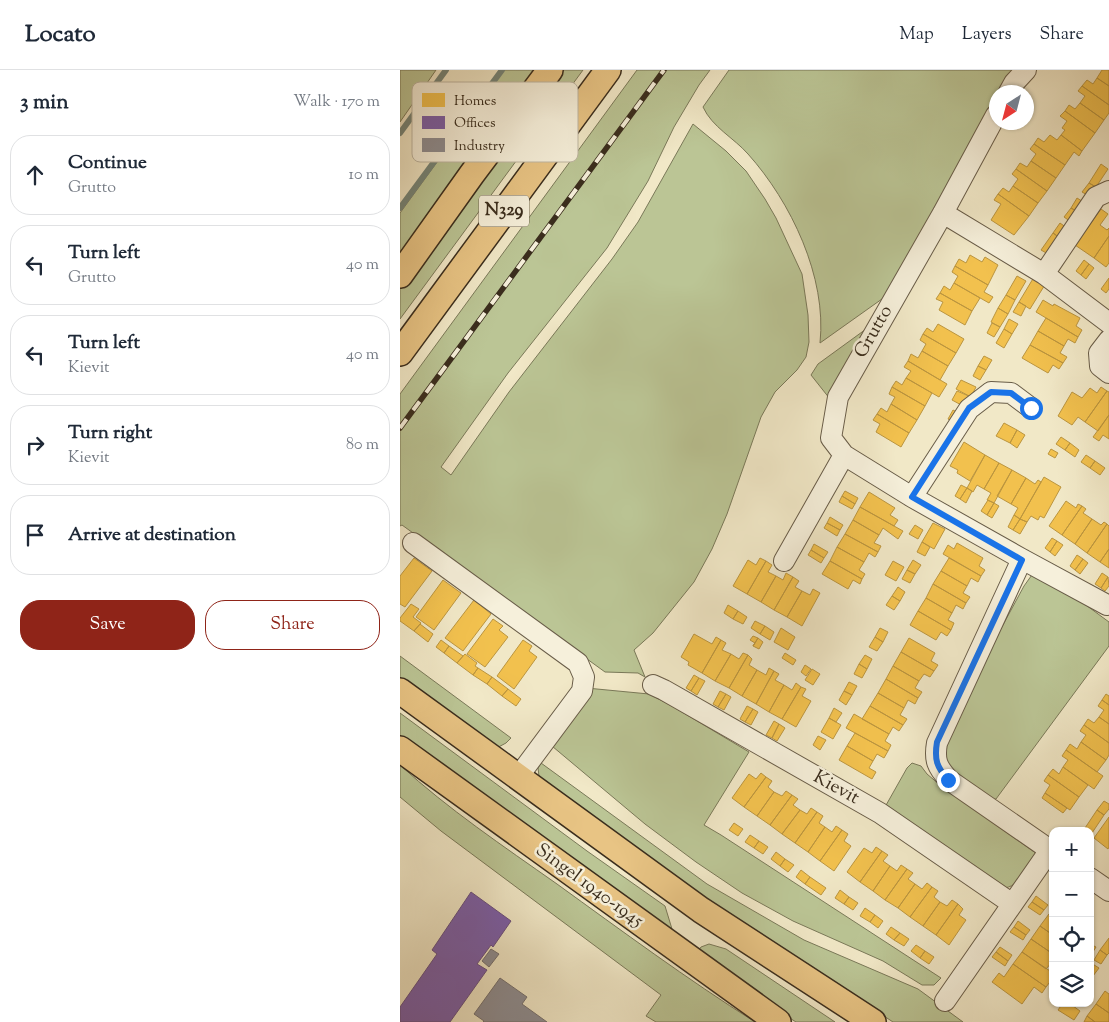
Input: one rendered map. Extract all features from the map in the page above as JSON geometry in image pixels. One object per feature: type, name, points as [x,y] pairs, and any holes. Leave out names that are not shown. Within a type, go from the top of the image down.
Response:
[{"type":"main road","name":"N329","points":[[541,82],[550,70]]},
{"type":"main road","name":"N329","points":[[578,111],[608,70]]},
{"type":"main road","name":"N329","points":[[400,275],[481,162]]},
{"type":"main road","name":"N329","points":[[400,353],[540,162]]},
{"type":"main road","points":[[400,691],[701,910],[873,1022]]},
{"type":"main road","name":"Singel 1940-1945","points":[[400,749],[778,1022]]},
{"type":"street","points":[[1013,85],[1026,70]]},
{"type":"street","name":"Grutto","points":[[912,497],[844,456],[831,438],[838,397],[943,213],[989,128]]},
{"type":"street","points":[[1044,274],[1096,197],[1109,191]]},
{"type":"street","points":[[943,213],[1044,274],[1109,323]]},
{"type":"street","points":[[1109,340],[1099,353],[1100,366],[1109,373]]},
{"type":"street","points":[[1031,408],[1011,393],[991,392],[969,408],[912,497],[1022,560],[1107,605]]},
{"type":"street","points":[[784,562],[844,456]]},
{"type":"street","points":[[413,543],[578,663],[584,677],[582,691],[518,777]]},
{"type":"street","points":[[1022,560],[937,742],[935,755],[939,769],[948,780],[1049,850]]},
{"type":"street","name":"Kievit","points":[[653,685],[880,813],[1011,903]]},
{"type":"street","points":[[945,1001],[1011,903],[1049,854]]},
{"type":"street","points":[[1094,881],[1109,891]]},
{"type":"green space","points":[[400,70],[436,70],[428,82],[412,82],[412,105],[400,122]]},
{"type":"green space","points":[[504,70],[583,70],[574,82],[495,82]]},
{"type":"green space","points":[[637,70],[710,70],[674,127],[648,181],[607,248],[508,373],[441,467],[451,475],[509,392],[612,259],[638,222],[693,124],[726,151],[746,171],[765,199],[802,274],[808,315],[809,342],[806,357],[797,370],[775,392],[761,417],[727,514],[712,549],[694,582],[653,633],[634,650],[645,677],[638,673],[605,672],[402,525],[400,526],[400,394],[570,162],[578,162],[578,151]]},
{"type":"green space","points":[[729,70],[1020,70],[1009,85],[989,85],[989,116],[889,294],[820,343],[821,318],[818,292],[812,267],[792,217],[764,173],[742,148],[712,121],[703,107]]},
{"type":"green space","points":[[437,162],[515,162],[400,319],[400,213]]},
{"type":"green space","points":[[873,324],[830,399],[811,375],[818,364]]},
{"type":"green space","points":[[1034,572],[1041,572],[1109,622],[1109,646],[996,799],[987,801],[930,760],[1024,586]]},
{"type":"green space","points":[[400,656],[511,738],[491,751],[400,683]]},
{"type":"green space","points":[[576,687],[649,694],[749,752],[704,825],[941,978],[934,985],[922,985],[883,961],[793,921],[742,893],[645,824],[540,736]]},
{"type":"green space","points":[[400,713],[665,906],[672,929],[672,940],[400,737]]},
{"type":"green space","points":[[541,763],[707,884],[804,940],[918,989],[963,1022],[893,1022],[703,897],[541,779],[538,768]]},
{"type":"green space","points":[[912,763],[921,766],[940,785],[1037,854],[1019,880],[1009,887],[1003,888],[885,807],[907,768]]},
{"type":"green space","points":[[400,765],[437,797],[496,841],[680,972],[755,1022],[656,1022],[646,1016],[661,995],[441,831],[400,797]]},
{"type":"green space","points":[[709,944],[726,949],[835,1022],[796,1022],[735,983],[698,951],[701,947]]},
{"type":"building: Homes","points":[[1102,70],[1109,70],[1109,86],[1097,78]]},
{"type":"building: Homes","points":[[1097,78],[1109,86],[1109,105],[1082,86],[1087,80],[1093,84]]},
{"type":"building: Homes","points":[[1082,86],[1109,105],[1109,113],[1104,120],[1080,103],[1085,96],[1078,91]]},
{"type":"building: Homes","points":[[1080,103],[1104,120],[1095,133],[1065,111],[1069,105],[1075,109]]},
{"type":"building: Homes","points":[[1065,111],[1095,133],[1082,151],[1061,135],[1065,130],[1062,128],[1067,121],[1060,116]]},
{"type":"building: Homes","points":[[1050,135],[1057,140],[1061,135],[1082,151],[1079,156],[1074,152],[1065,165],[1034,144],[1038,138],[1044,142]]},
{"type":"building: Homes","points":[[1034,144],[1065,165],[1056,178],[1031,161],[1036,154],[1030,149]]},
{"type":"building: Homes","points":[[1031,161],[1056,178],[1047,191],[1016,169],[1020,163],[1027,167]]},
{"type":"building: Homes","points":[[1101,164],[1108,169],[1096,187],[1089,183]]},
{"type":"building: Homes","points":[[1016,169],[1047,191],[1038,203],[1013,186],[1018,179],[1012,174]]},
{"type":"building: Homes","points":[[1089,183],[1096,187],[1089,196],[1082,192]]},
{"type":"building: Homes","points":[[1013,186],[1038,203],[1029,216],[998,194],[1003,188],[1009,192]]},
{"type":"building: Homes","points":[[998,194],[1029,216],[1014,235],[991,220],[1001,204],[994,200]]},
{"type":"building: Homes","points":[[1077,198],[1085,203],[1078,212],[1071,208]]},
{"type":"building: Homes","points":[[1071,208],[1078,212],[1071,222],[1064,217]]},
{"type":"building: Homes","points":[[1101,209],[1108,214],[1100,225],[1107,230],[1109,228],[1109,236],[1094,258],[1075,245]]},
{"type":"building: Homes","points":[[1060,223],[1067,228],[1060,238],[1053,233]]},
{"type":"building: Homes","points":[[1053,233],[1060,238],[1048,254],[1041,250]]},
{"type":"building: Homes","points":[[1109,236],[1109,263],[1106,267],[1094,258]]},
{"type":"building: Homes","points":[[970,255],[982,262],[985,257],[998,265],[988,285],[955,266],[959,259],[966,263]]},
{"type":"building: Homes","points":[[1084,260],[1089,264],[1081,275],[1076,271]]},
{"type":"building: Homes","points":[[1089,264],[1094,268],[1086,279],[1081,275]]},
{"type":"building: Homes","points":[[955,266],[988,285],[984,292],[993,297],[989,303],[954,283],[958,276],[952,272]]},
{"type":"building: Homes","points":[[1017,276],[1026,281],[1015,300],[1006,295]]},
{"type":"building: Homes","points":[[1034,277],[1046,283],[1030,309],[1019,302]]},
{"type":"building: Homes","points":[[1109,278],[1109,289],[1106,293],[1101,289]]},
{"type":"building: Homes","points":[[954,283],[980,298],[972,311],[940,293],[944,286],[950,290]]},
{"type":"building: Homes","points":[[940,293],[972,311],[965,325],[939,310],[943,302],[936,299]]},
{"type":"building: Homes","points":[[1006,295],[1015,300],[1008,314],[998,308]]},
{"type":"building: Homes","points":[[1043,300],[1080,318],[1076,326],[1082,330],[1078,337],[1036,312]]},
{"type":"building: Homes","points":[[1019,302],[1026,306],[1021,316],[1013,312]]},
{"type":"building: Homes","points":[[998,308],[1008,314],[1000,327],[991,322]]},
{"type":"building: Homes","points":[[1046,318],[1078,337],[1075,343],[1068,339],[1064,346],[1038,331]]},
{"type":"building: Homes","points":[[1009,319],[1018,324],[1012,334],[1004,329]]},
{"type":"building: Homes","points":[[992,323],[1000,327],[994,337],[987,333]]},
{"type":"building: Homes","points":[[938,324],[964,339],[956,353],[923,334],[927,328],[933,332]]},
{"type":"building: Homes","points":[[1004,329],[1012,334],[1004,348],[996,343]]},
{"type":"building: Homes","points":[[1038,331],[1064,346],[1060,353],[1067,357],[1063,363],[1030,345]]},
{"type":"building: Homes","points":[[923,334],[956,353],[948,366],[922,351],[926,344],[920,340]]},
{"type":"building: Homes","points":[[1030,345],[1063,363],[1059,369],[1053,365],[1048,373],[1022,358]]},
{"type":"building: Homes","points":[[922,351],[948,366],[940,380],[908,361],[911,354],[918,358]]},
{"type":"building: Homes","points":[[984,356],[992,360],[986,370],[978,366]]},
{"type":"building: Homes","points":[[908,361],[947,384],[939,397],[906,378],[911,371],[904,367]]},
{"type":"building: Homes","points":[[978,366],[986,370],[980,380],[973,376]]},
{"type":"building: Homes","points":[[906,378],[932,393],[925,406],[892,387],[896,381],[902,385]]},
{"type":"building: Homes","points":[[961,380],[976,387],[971,397],[956,389]]},
{"type":"building: Homes","points":[[892,387],[925,406],[917,420],[891,404],[895,397],[889,394]]},
{"type":"building: Homes","points":[[1101,387],[1107,391],[1085,422],[1078,417],[1072,425],[1058,416],[1072,392],[1082,398],[1090,388],[1097,393]]},
{"type":"building: Homes","points":[[957,391],[971,397],[965,407],[952,400]]},
{"type":"building: Homes","points":[[1107,391],[1109,392],[1109,415],[1098,431],[1085,422]]},
{"type":"building: Homes","points":[[891,404],[917,420],[909,433],[877,414],[881,408],[887,412]]},
{"type":"building: Homes","points":[[953,410],[961,414],[955,424],[948,419]]},
{"type":"building: Homes","points":[[877,414],[909,433],[901,447],[876,432],[880,424],[873,420]]},
{"type":"building: Homes","points":[[1109,415],[1109,439],[1103,435],[1099,441],[1093,437]]},
{"type":"building: Homes","points":[[1004,423],[1017,430],[1010,443],[996,436]]},
{"type":"building: Homes","points":[[1017,430],[1025,435],[1017,448],[1010,443]]},
{"type":"building: Homes","points":[[1061,437],[1070,443],[1065,450],[1056,444]]},
{"type":"building: Homes","points":[[964,442],[985,455],[970,481],[957,473],[958,470],[950,466]]},
{"type":"building: Homes","points":[[1070,443],[1079,450],[1075,457],[1065,450]]},
{"type":"building: Homes","points":[[1051,449],[1058,453],[1055,458],[1048,454]]},
{"type":"building: Homes","points":[[985,455],[999,463],[984,489],[977,485],[973,492],[967,488]]},
{"type":"building: Homes","points":[[1086,455],[1095,461],[1090,468],[1081,462]]},
{"type":"building: Homes","points":[[1095,461],[1105,468],[1100,475],[1090,468]]},
{"type":"building: Homes","points":[[999,463],[1012,470],[994,503],[987,500],[991,493],[984,489]]},
{"type":"building: Homes","points":[[1012,470],[1026,478],[1011,504],[997,496]]},
{"type":"building: Homes","points":[[1044,477],[1061,487],[1044,518],[1040,516],[1038,520],[1031,516],[1027,522],[1020,519]]},
{"type":"building: Homes","points":[[1026,478],[1035,484],[1038,480],[1041,482],[1020,519],[1014,515],[1018,508],[1011,504]]},
{"type":"building: Homes","points":[[961,485],[967,488],[960,499],[955,496]]},
{"type":"building: Homes","points":[[967,488],[972,491],[966,503],[960,499]]},
{"type":"building: Homes","points":[[845,491],[858,498],[855,504],[842,496]]},
{"type":"building: Homes","points":[[869,492],[895,508],[890,515],[898,520],[894,526],[860,507]]},
{"type":"building: Homes","points":[[842,496],[855,504],[852,509],[839,502]]},
{"type":"building: Homes","points":[[988,500],[994,503],[987,515],[981,511]]},
{"type":"building: Homes","points":[[1066,501],[1076,508],[1078,504],[1082,506],[1062,535],[1049,526]]},
{"type":"building: Homes","points":[[994,503],[999,506],[992,518],[987,515]]},
{"type":"building: Homes","points":[[1082,506],[1086,509],[1083,513],[1092,519],[1075,544],[1062,535]]},
{"type":"building: Homes","points":[[860,507],[903,531],[898,539],[883,528],[879,535],[853,520]]},
{"type":"building: Homes","points":[[1014,515],[1020,519],[1013,530],[1008,527]]},
{"type":"building: Homes","points":[[830,517],[843,525],[840,530],[827,523]]},
{"type":"building: Homes","points":[[1020,519],[1027,522],[1020,534],[1013,530]]},
{"type":"building: Homes","points":[[1092,519],[1101,525],[1104,522],[1107,524],[1087,553],[1075,544]]},
{"type":"building: Homes","points":[[853,520],[879,535],[874,543],[881,546],[878,552],[845,534]]},
{"type":"building: Homes","points":[[827,523],[840,530],[837,536],[824,528]]},
{"type":"building: Homes","points":[[933,523],[945,529],[934,549],[922,542]]},
{"type":"building: Homes","points":[[1107,524],[1109,526],[1109,549],[1100,562],[1087,553]]},
{"type":"building: Homes","points":[[915,525],[923,530],[918,539],[909,534]]},
{"type":"building: Homes","points":[[845,534],[878,552],[875,557],[869,553],[864,562],[837,547]]},
{"type":"building: Homes","points":[[1052,538],[1057,541],[1050,552],[1045,548]]},
{"type":"building: Homes","points":[[1057,541],[1063,545],[1055,556],[1050,552]]},
{"type":"building: Homes","points":[[922,542],[930,547],[925,556],[917,552]]},
{"type":"building: Homes","points":[[957,543],[983,558],[979,566],[985,570],[981,576],[943,554],[948,545],[954,549]]},
{"type":"building: Homes","points":[[814,544],[828,552],[824,558],[811,550]]},
{"type":"building: Homes","points":[[837,547],[864,562],[859,570],[865,574],[862,579],[830,561]]},
{"type":"building: Homes","points":[[1109,549],[1109,568],[1100,562]]},
{"type":"building: Homes","points":[[811,550],[824,558],[821,563],[808,555]]},
{"type":"building: Homes","points":[[1077,555],[1083,559],[1075,570],[1070,566]]},
{"type":"building: Homes","points":[[414,558],[432,571],[405,607],[400,604],[400,576]]},
{"type":"building: Homes","points":[[760,558],[766,561],[747,594],[733,586],[748,560],[756,565]]},
{"type":"building: Homes","points":[[949,558],[981,576],[978,582],[971,578],[967,586],[941,571]]},
{"type":"building: Homes","points":[[1083,559],[1088,563],[1080,574],[1075,570]]},
{"type":"building: Homes","points":[[913,560],[921,565],[915,574],[907,570]]},
{"type":"building: Homes","points":[[766,561],[772,565],[768,572],[776,576],[761,602],[747,594]]},
{"type":"building: Homes","points":[[830,561],[862,579],[860,584],[853,580],[848,589],[822,574]]},
{"type":"building: Homes","points":[[893,561],[904,567],[896,581],[885,575]]},
{"type":"building: Homes","points":[[907,570],[915,574],[910,583],[902,579]]},
{"type":"building: Homes","points":[[941,571],[967,586],[963,593],[970,597],[966,603],[933,584]]},
{"type":"building: Homes","points":[[786,573],[793,577],[774,610],[761,602],[776,576],[783,580]]},
{"type":"building: Homes","points":[[1102,573],[1108,577],[1101,588],[1095,584]]},
{"type":"building: Homes","points":[[793,577],[799,581],[795,587],[802,591],[787,617],[774,610]]},
{"type":"building: Homes","points":[[1108,577],[1109,586],[1105,591],[1101,588]]},
{"type":"building: Homes","points":[[443,580],[461,593],[434,630],[416,617]]},
{"type":"building: Homes","points":[[933,584],[966,603],[963,609],[956,605],[952,613],[926,598]]},
{"type":"building: Homes","points":[[898,587],[905,592],[900,601],[892,596]]},
{"type":"building: Homes","points":[[813,589],[820,593],[802,626],[787,617],[802,591],[810,595]]},
{"type":"building: Homes","points":[[892,596],[900,601],[894,610],[886,605]]},
{"type":"building: Homes","points":[[926,598],[952,613],[948,620],[954,623],[951,630],[918,611]]},
{"type":"building: Homes","points":[[474,600],[491,614],[463,651],[445,638]]},
{"type":"building: Homes","points":[[411,604],[419,609],[413,617],[421,623],[414,631],[400,621],[400,618]]},
{"type":"building: Homes","points":[[728,605],[738,611],[733,619],[724,613]]},
{"type":"building: Homes","points":[[738,611],[747,617],[743,624],[733,619]]},
{"type":"building: Homes","points":[[918,611],[951,630],[947,636],[941,632],[936,640],[910,625]]},
{"type":"building: Homes","points":[[493,619],[503,626],[499,630],[508,637],[485,667],[467,654]]},
{"type":"building: Homes","points":[[755,621],[765,626],[760,634],[751,628]]},
{"type":"building: Homes","points":[[420,624],[433,634],[428,642],[414,631]]},
{"type":"building: Homes","points":[[765,626],[774,632],[770,640],[760,634]]},
{"type":"building: Homes","points":[[781,628],[795,637],[788,650],[774,642]]},
{"type":"building: Homes","points":[[880,628],[888,632],[883,642],[875,637]]},
{"type":"building: Homes","points":[[694,634],[712,644],[716,637],[721,640],[702,673],[688,665],[689,662],[681,657]]},
{"type":"building: Homes","points":[[753,636],[758,638],[755,643],[750,640]]},
{"type":"building: Homes","points":[[875,637],[883,642],[877,651],[869,647]]},
{"type":"building: Homes","points":[[758,638],[763,642],[759,649],[753,646]]},
{"type":"building: Homes","points":[[909,638],[935,653],[931,661],[938,665],[934,671],[901,652]]},
{"type":"building: Homes","points":[[441,640],[449,646],[444,653],[436,647]]},
{"type":"building: Homes","points":[[523,640],[532,646],[529,651],[537,657],[514,689],[497,676]]},
{"type":"building: Homes","points":[[721,640],[726,643],[722,650],[731,654],[715,681],[702,673]]},
{"type":"building: Homes","points":[[449,646],[463,656],[457,663],[444,653]]},
{"type":"building: Homes","points":[[901,652],[934,671],[930,677],[924,674],[919,681],[893,666]]},
{"type":"building: Homes","points":[[743,653],[748,655],[729,688],[715,681],[731,654],[739,659]]},
{"type":"building: Homes","points":[[785,653],[796,660],[793,665],[782,658]]},
{"type":"building: Homes","points":[[465,654],[477,663],[475,666],[478,668],[473,675],[457,663]]},
{"type":"building: Homes","points":[[748,655],[752,659],[749,665],[757,670],[742,696],[729,688]]},
{"type":"building: Homes","points":[[865,655],[872,659],[867,669],[859,664]]},
{"type":"building: Homes","points":[[859,664],[867,669],[862,678],[854,674]]},
{"type":"building: Homes","points":[[805,665],[811,669],[806,676],[801,672]]},
{"type":"building: Homes","points":[[893,666],[919,681],[915,688],[922,692],[918,698],[886,679]]},
{"type":"building: Homes","points":[[478,668],[492,677],[487,684],[473,675]]},
{"type":"building: Homes","points":[[769,668],[774,671],[756,704],[742,696],[757,670],[766,675]]},
{"type":"building: Homes","points":[[812,669],[820,674],[813,685],[805,680]]},
{"type":"building: Homes","points":[[774,671],[779,674],[775,680],[784,685],[769,712],[756,704]]},
{"type":"building: Homes","points":[[694,675],[699,678],[691,691],[686,688]]},
{"type":"building: Homes","points":[[492,677],[508,689],[502,696],[487,684]]},
{"type":"building: Homes","points":[[699,678],[705,681],[697,695],[691,691]]},
{"type":"building: Homes","points":[[886,679],[918,698],[915,704],[908,700],[904,708],[878,693]]},
{"type":"building: Homes","points":[[849,682],[857,686],[852,695],[844,691]]},
{"type":"building: Homes","points":[[796,683],[801,687],[782,719],[769,712],[784,685],[792,690]]},
{"type":"building: Homes","points":[[801,687],[806,689],[802,696],[811,701],[796,727],[782,719]]},
{"type":"building: Homes","points":[[508,689],[521,699],[516,706],[502,696]]},
{"type":"building: Homes","points":[[720,691],[726,694],[718,707],[713,704]]},
{"type":"building: Homes","points":[[844,691],[852,695],[846,705],[839,700]]},
{"type":"building: Homes","points":[[878,693],[904,708],[900,715],[907,719],[903,725],[870,706]]},
{"type":"building: Homes","points":[[726,694],[731,697],[724,710],[718,707]]},
{"type":"building: Homes","points":[[1106,694],[1109,696],[1109,705],[1102,700]]},
{"type":"building: Homes","points":[[1102,700],[1109,705],[1109,724],[1099,717],[1104,710],[1098,706]]},
{"type":"building: Homes","points":[[747,706],[753,709],[745,722],[740,719]]},
{"type":"building: Homes","points":[[870,706],[903,725],[899,731],[893,727],[889,734],[862,719]]},
{"type":"building: Homes","points":[[834,708],[842,713],[836,722],[829,718]]},
{"type":"building: Homes","points":[[753,709],[758,712],[751,725],[745,722]]},
{"type":"building: Homes","points":[[854,714],[889,734],[885,741],[891,745],[888,751],[846,728]]},
{"type":"building: Homes","points":[[1099,717],[1109,724],[1109,743],[1084,725],[1088,719],[1094,723]]},
{"type":"building: Homes","points":[[829,718],[841,725],[833,739],[821,732]]},
{"type":"building: Homes","points":[[774,721],[779,724],[772,738],[766,735]]},
{"type":"building: Homes","points":[[779,724],[785,728],[777,741],[772,738]]},
{"type":"building: Homes","points":[[1084,725],[1109,743],[1109,755],[1106,760],[1081,742],[1086,735],[1080,731]]},
{"type":"building: Homes","points":[[855,733],[888,751],[884,758],[877,754],[873,761],[847,746]]},
{"type":"building: Homes","points":[[818,736],[826,740],[820,750],[813,745]]},
{"type":"building: Homes","points":[[1081,742],[1106,760],[1097,772],[1066,750],[1070,744],[1077,749]]},
{"type":"building: Homes","points":[[847,746],[873,761],[869,768],[876,772],[872,779],[839,760]]},
{"type":"building: Homes","points":[[1066,750],[1103,776],[1094,789],[1063,767],[1068,760],[1062,756]]},
{"type":"building: Homes","points":[[1063,767],[1088,785],[1079,797],[1048,775],[1053,769],[1059,774]]},
{"type":"building: Homes","points":[[761,773],[766,777],[744,807],[732,798],[749,774],[756,779]]},
{"type":"building: Homes","points":[[1048,775],[1079,797],[1070,810],[1045,793],[1050,785],[1044,781]]},
{"type":"building: Homes","points":[[766,777],[772,781],[768,787],[774,792],[757,816],[744,807]]},
{"type":"building: Homes","points":[[786,791],[792,795],[770,825],[757,816],[774,792],[782,796]]},
{"type":"building: Homes","points":[[1045,793],[1067,808],[1063,813],[1042,798]]},
{"type":"building: Homes","points":[[792,795],[798,799],[793,805],[800,810],[782,834],[770,825]]},
{"type":"building: Homes","points":[[1104,801],[1109,804],[1109,809],[1104,815],[1097,810]]},
{"type":"building: Homes","points":[[811,808],[817,812],[795,843],[782,834],[800,810],[807,814]]},
{"type":"building: Homes","points":[[1097,810],[1104,815],[1094,830],[1094,827],[1086,827]]},
{"type":"building: Homes","points":[[817,812],[823,816],[819,823],[825,827],[808,852],[795,843]]},
{"type":"building: Homes","points":[[1109,817],[1108,849],[1094,838]]},
{"type":"building: Homes","points":[[734,823],[743,829],[738,836],[729,830]]},
{"type":"building: Homes","points":[[836,826],[842,830],[820,861],[808,852],[825,827],[832,832]]},
{"type":"building: Homes","points":[[842,830],[848,834],[844,841],[851,846],[834,871],[820,861]]},
{"type":"building: Homes","points":[[750,835],[759,841],[754,848],[745,842]]},
{"type":"building: Homes","points":[[759,841],[768,847],[763,854],[754,848]]},
{"type":"building: Homes","points":[[876,847],[882,851],[860,882],[847,872],[864,848],[872,853]]},
{"type":"building: Homes","points":[[882,851],[888,855],[883,861],[890,866],[873,891],[860,882]]},
{"type":"building: Homes","points":[[776,852],[785,859],[780,866],[771,859]]},
{"type":"building: Homes","points":[[785,859],[794,865],[788,872],[780,866]]},
{"type":"building: Homes","points":[[901,865],[907,869],[885,900],[873,891],[890,866],[897,871]]},
{"type":"building: Homes","points":[[907,869],[913,873],[908,879],[915,884],[898,908],[885,900]]},
{"type":"building: Homes","points":[[801,870],[810,877],[805,884],[796,877]]},
{"type":"building: Homes","points":[[810,877],[826,888],[821,895],[805,884]]},
{"type":"building: Homes","points":[[927,883],[932,887],[910,917],[898,908],[915,884],[922,889]]},
{"type":"building: Homes","points":[[932,887],[938,891],[934,897],[940,902],[923,926],[910,917]]},
{"type":"building: Homes","points":[[840,890],[849,897],[844,904],[835,898]]},
{"type":"building: Homes","points":[[1036,896],[1048,905],[1044,910],[1032,902]]},
{"type":"building: Homes","points":[[849,897],[858,903],[853,910],[844,904]]},
{"type":"building: Homes","points":[[952,900],[958,904],[936,935],[923,926],[940,902],[947,906]]},
{"type":"building: Homes","points":[[1032,902],[1044,910],[1040,915],[1028,907]]},
{"type":"building: Homes","points":[[958,904],[963,909],[959,915],[966,920],[949,945],[936,935]]},
{"type":"building: Homes","points":[[865,908],[875,915],[870,922],[860,916]]},
{"type":"building: Homes","points":[[1049,914],[1049,932],[1040,926]]},
{"type":"building: Homes","points":[[875,915],[883,921],[878,928],[870,922]]},
{"type":"building: Homes","points":[[1018,921],[1030,930],[1026,935],[1014,927]]},
{"type":"building: Homes","points":[[1040,926],[1049,932],[1049,951],[1031,939]]},
{"type":"building: Homes","points":[[891,927],[900,933],[894,940],[886,934]]},
{"type":"building: Homes","points":[[1014,927],[1026,935],[1023,940],[1010,932]]},
{"type":"building: Homes","points":[[900,933],[909,939],[904,946],[894,940]]},
{"type":"building: Homes","points":[[1109,938],[1109,953],[1107,955],[1100,950]]},
{"type":"building: Homes","points":[[1031,939],[1049,951],[1049,966],[1046,969],[1022,952]]},
{"type":"building: Homes","points":[[916,945],[925,951],[920,958],[911,951]]},
{"type":"building: Homes","points":[[1000,947],[1012,955],[1008,961],[996,952]]},
{"type":"building: Homes","points":[[1100,950],[1107,955],[1101,964],[1094,960]]},
{"type":"building: Homes","points":[[925,951],[934,957],[929,964],[920,958]]},
{"type":"building: Homes","points":[[996,952],[1008,961],[1005,966],[992,957]]},
{"type":"building: Homes","points":[[1022,952],[1049,970],[1049,983],[1046,987],[1013,964]]},
{"type":"building: Homes","points":[[1013,964],[1046,987],[1042,993],[1034,987],[1022,1004],[992,982],[999,973],[1004,977]]},
{"type":"building: Homes","points":[[1094,965],[1099,968],[1094,975]]},
{"type":"building: Homes","points":[[1105,991],[1109,994],[1109,1013],[1096,1004]]},
{"type":"building: Homes","points":[[1096,1004],[1109,1013],[1109,1022],[1095,1022],[1087,1016]]},
{"type":"building: Homes","points":[[1060,1007],[1074,1007],[1080,1011],[1074,1020],[1058,1010]]},
{"type":"building: Homes","points":[[1087,1016],[1095,1022],[1084,1022]]},
{"type":"building: Offices","points":[[471,892],[511,921],[493,947],[491,945],[477,964],[487,970],[450,1022],[400,1022],[400,1007],[437,954],[432,950]]},
{"type":"building: Industry","points":[[491,949],[499,954],[489,967],[482,961]]},
{"type":"building: Industry","points":[[500,978],[527,997],[522,1004],[547,1022],[483,1022],[474,1014]]},
{"type":"waterway","points":[[437,82],[446,70]]},
{"type":"waterway","points":[[493,82],[502,70]]},
{"type":"waterway","points":[[400,133],[412,117]]},
{"type":"waterway","points":[[400,208],[434,162]]},
{"type":"railway","points":[[400,428],[664,70]]},
{"type":"route","points":[[948,780],[939,769],[935,755],[937,742],[1022,560],[912,497],[969,408],[991,392],[1011,393],[1031,408]]}]
